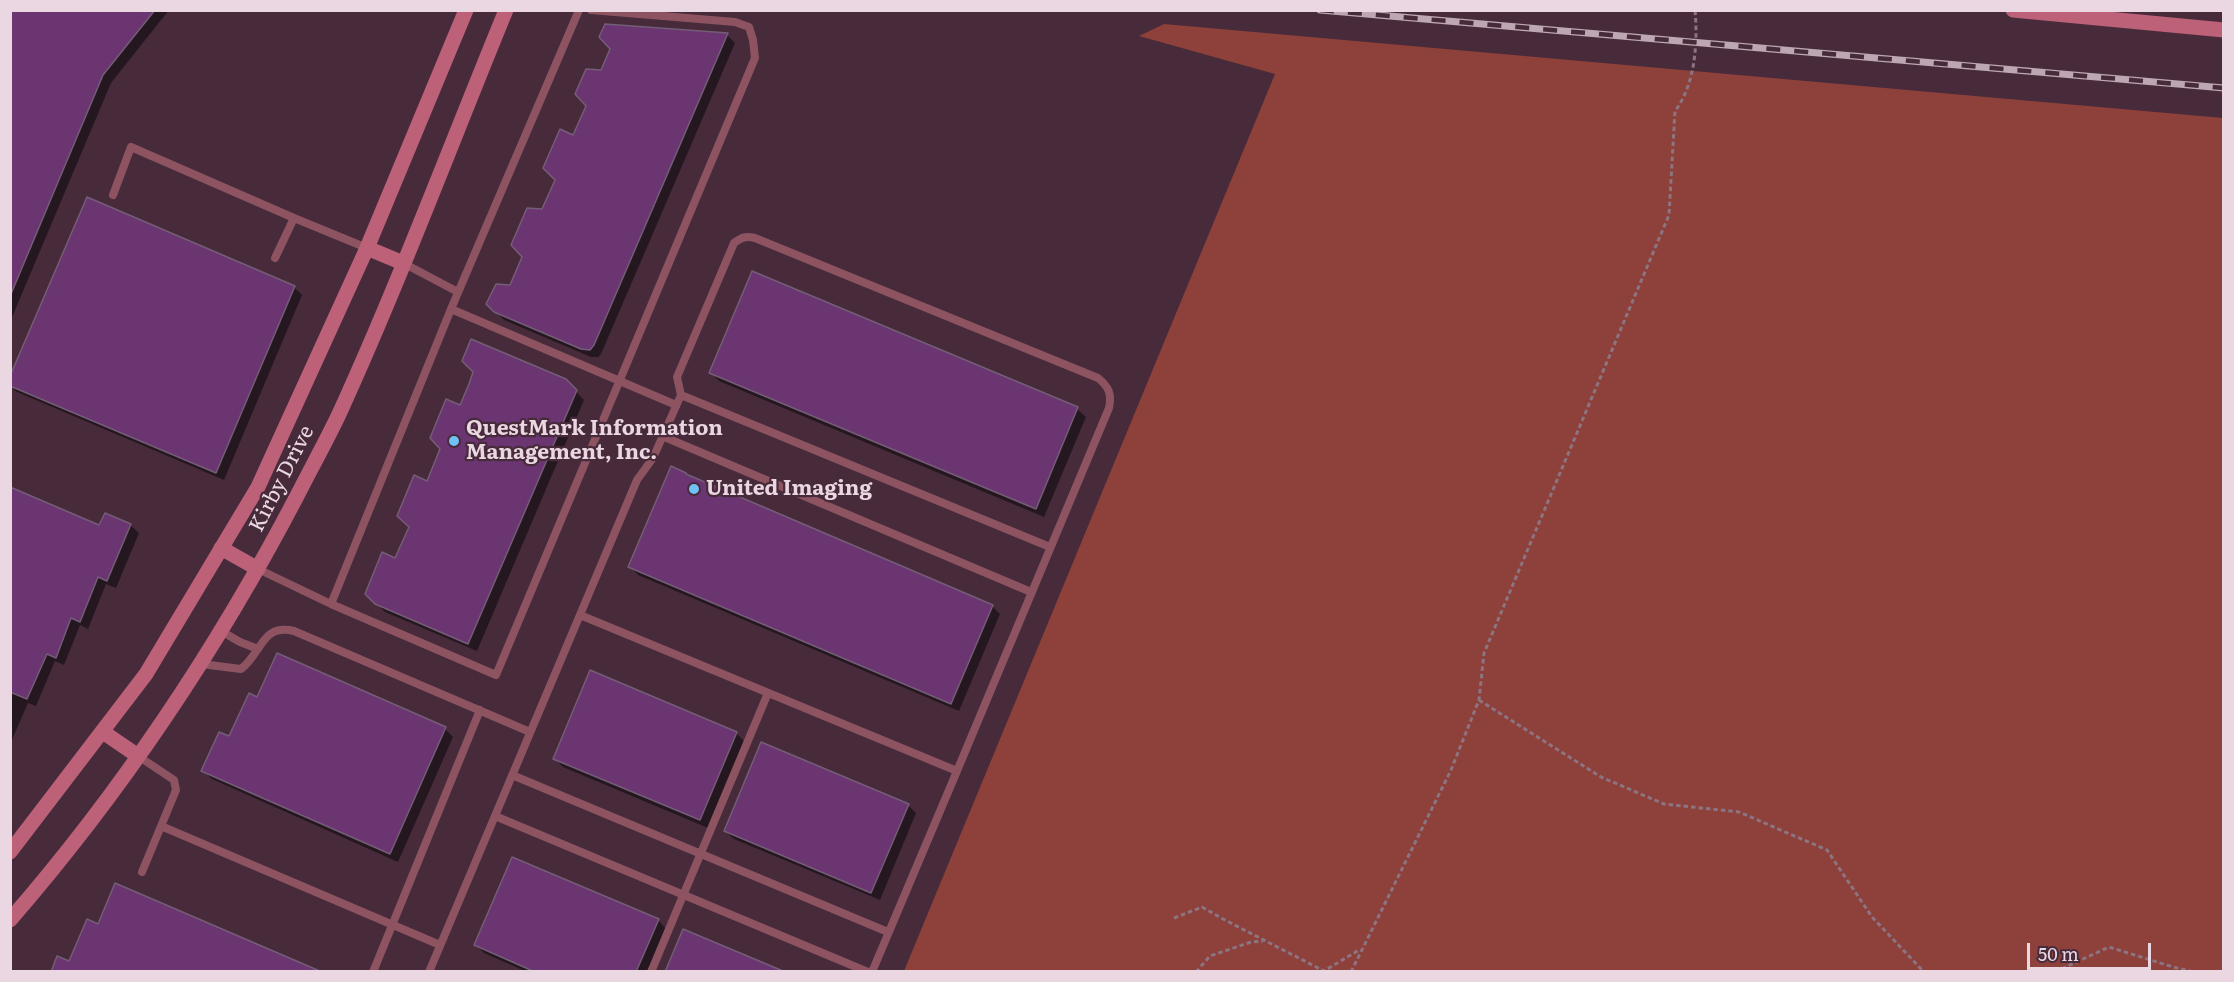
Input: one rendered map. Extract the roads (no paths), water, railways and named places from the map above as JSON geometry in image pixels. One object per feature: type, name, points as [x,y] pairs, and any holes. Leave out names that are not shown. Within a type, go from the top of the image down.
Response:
[{"type":"main road","name":"Kirby Drive","points":[[10,852],[146,674],[258,487],[367,248],[466,10]]},
{"type":"main road","name":"Kirby Drive","points":[[10,920],[41,885],[138,756],[201,664],[258,569],[339,414],[506,10]]},
{"type":"main road","points":[[2013,10],[2223,30]]},
{"type":"main road","points":[[367,248],[403,263]]},
{"type":"main road","points":[[221,548],[258,569]]},
{"type":"main road","points":[[103,732],[138,756]]},
{"type":"lane","points":[[331,604],[458,292],[579,10]]},
{"type":"lane","points":[[258,569],[331,604],[496,675],[755,58],[749,27],[735,22],[591,10]]},
{"type":"lane","points":[[113,195],[131,147],[367,248]]},
{"type":"lane","points":[[275,258],[294,218]]},
{"type":"lane","points":[[429,972],[638,480],[653,458],[681,395],[677,377],[734,243],[747,236],[1098,378],[1110,390],[1109,408],[872,972]]},
{"type":"lane","points":[[403,263],[458,292]]},
{"type":"lane","points":[[451,309],[676,405]]},
{"type":"lane","points":[[681,395],[1050,547]]},
{"type":"lane","points":[[662,436],[1031,592]]},
{"type":"lane","points":[[580,615],[957,771]]},
{"type":"lane","points":[[201,664],[241,669],[250,662],[269,634],[282,628],[294,630],[530,732]]},
{"type":"lane","points":[[221,631],[258,649]]},
{"type":"lane","points":[[651,972],[768,693]]},
{"type":"lane","points":[[373,972],[480,710]]},
{"type":"lane","points":[[138,756],[174,780],[176,790],[142,872]]},
{"type":"lane","points":[[512,775],[888,932]]},
{"type":"lane","points":[[495,816],[868,972]]},
{"type":"lane","points":[[161,826],[440,945]]},
{"type":"railway","points":[[1320,10],[2224,88]]},
{"type":"place","name":"QuestMark Information Management, Inc.","points":[[454,441]]},
{"type":"place","name":"United Imaging","points":[[694,489]]}]
